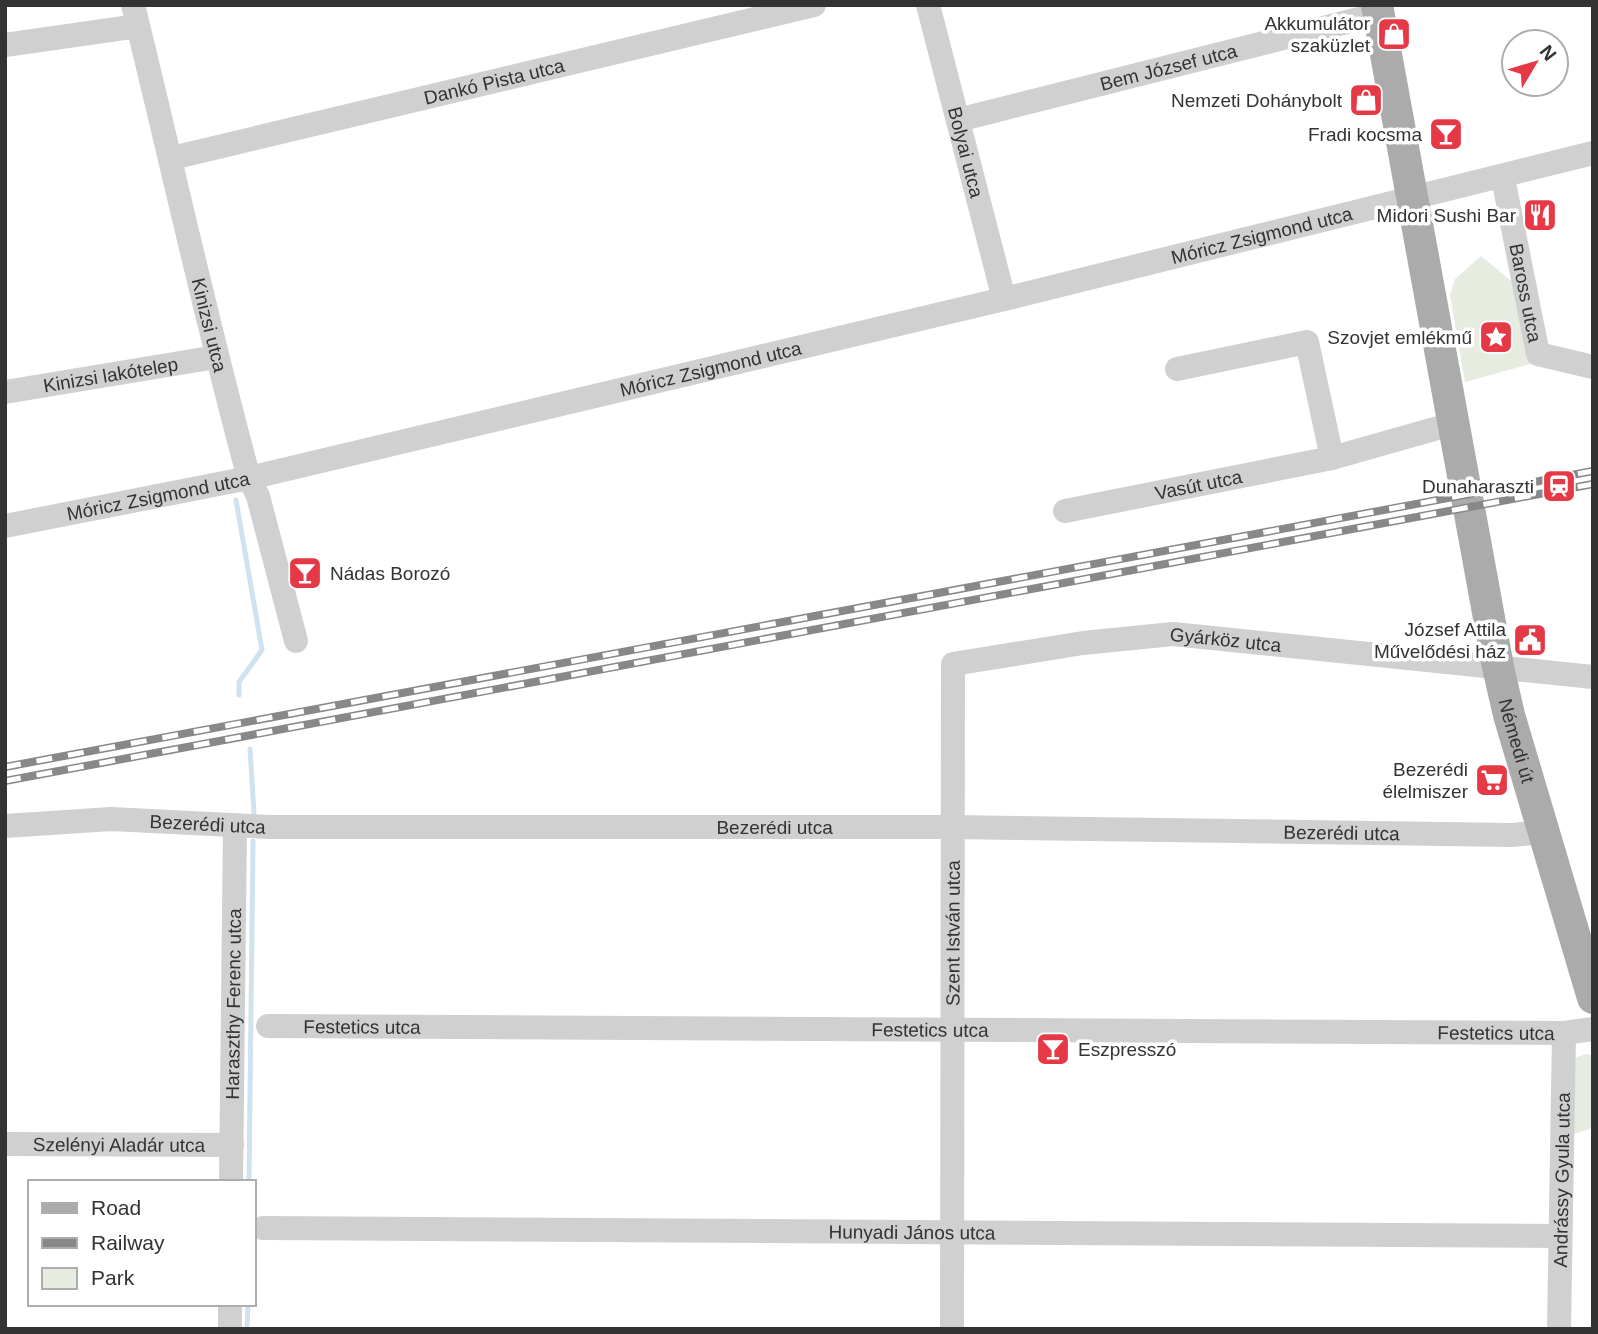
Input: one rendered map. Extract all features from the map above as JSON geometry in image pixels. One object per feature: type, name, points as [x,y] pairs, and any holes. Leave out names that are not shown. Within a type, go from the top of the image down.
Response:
[{"type":"main road","name":"Némedi út","points":[[1378,10],[1497,667],[1593,998]]},
{"type":"street","name":"Dankó Pista utca","points":[[172,158],[773,10],[814,5]]},
{"type":"street","name":"Bolyai utca","points":[[928,5],[1003,299]]},
{"type":"street","name":"Bem József utca","points":[[958,120],[1378,10]]},
{"type":"street","name":"Kinizsi utca","points":[[135,16],[172,158],[216,357],[249,478],[258,496],[296,641]]},
{"type":"street","points":[[5,45],[135,16]]},
{"type":"street","name":"Móricz Zsigmond utca","points":[[5,526],[249,478],[1003,299],[1503,178],[1593,153]]},
{"type":"street","name":"Baross utca","points":[[1503,178],[1538,354],[1593,367]]},
{"type":"street","points":[[1177,369],[1307,342],[1332,458]]},
{"type":"street","name":"Kinizsi lakótelep","points":[[5,392],[216,357]]},
{"type":"street","name":"Vasút utca","points":[[1065,511],[1332,458],[1452,424]]},
{"type":"street","name":"Gyárköz utca","points":[[953,664],[1083,643],[1174,634],[1593,677]]},
{"type":"street","name":"Szent István utca","points":[[952,1329],[953,664]]},
{"type":"street","name":"Bezerédi utca","points":[[5,826],[111,819],[235,825],[951,827],[1505,835],[1543,832]]},
{"type":"street","name":"Haraszthy Ferenc utca","points":[[231,1180],[235,825]]},
{"type":"street","name":"Festetics utca","points":[[268,1026],[952,1032],[1564,1033],[1593,1028]]},
{"type":"street","name":"Andrássy Gyula utca","points":[[1559,1329],[1564,1033]]},
{"type":"street","name":"Szelényi Aladár utca","points":[[5,1144],[232,1145]]},
{"type":"street","name":"Hunyadi János utca","points":[[263,1228],[1560,1236]]},
{"type":"street","points":[[230,1306],[230,1329]]},
{"type":"green space","points":[[1481,256],[1515,284],[1534,363],[1465,382],[1450,295],[1455,279]]},
{"type":"green space","points":[[1585,1054],[1593,1055],[1593,1128],[1571,1135],[1575,1058]]},
{"type":"waterway","points":[[236,500],[262,650],[239,682],[239,695]]},
{"type":"waterway","points":[[250,749],[254,813]]},
{"type":"waterway","points":[[249,1180],[253,841]]},
{"type":"waterway","points":[[247,1329],[248,1306]]},
{"type":"railway","points":[[5,767],[1593,471]]},
{"type":"railway","points":[[5,781],[1593,484]]},
{"type":"place","name":"Akkumulátor szaküzlet","points":[[1394,34]]},
{"type":"place","name":"Nemzeti Dohánybolt","points":[[1366,100]]},
{"type":"place","name":"Fradi kocsma","points":[[1446,134]]},
{"type":"place","name":"Midori Sushi Bar","points":[[1540,215]]},
{"type":"place","name":"Szovjet emlékmű","points":[[1496,337]]},
{"type":"place","name":"Dunaharaszti","points":[[1559,486]]},
{"type":"place","name":"Nádas Borozó","points":[[305,573]]},
{"type":"place","name":"József Attila Művelődési ház","points":[[1530,640]]},
{"type":"place","name":"Bezerédi élelmiszer","points":[[1492,780]]},
{"type":"place","name":"Eszpresszó","points":[[1053,1049]]}]
